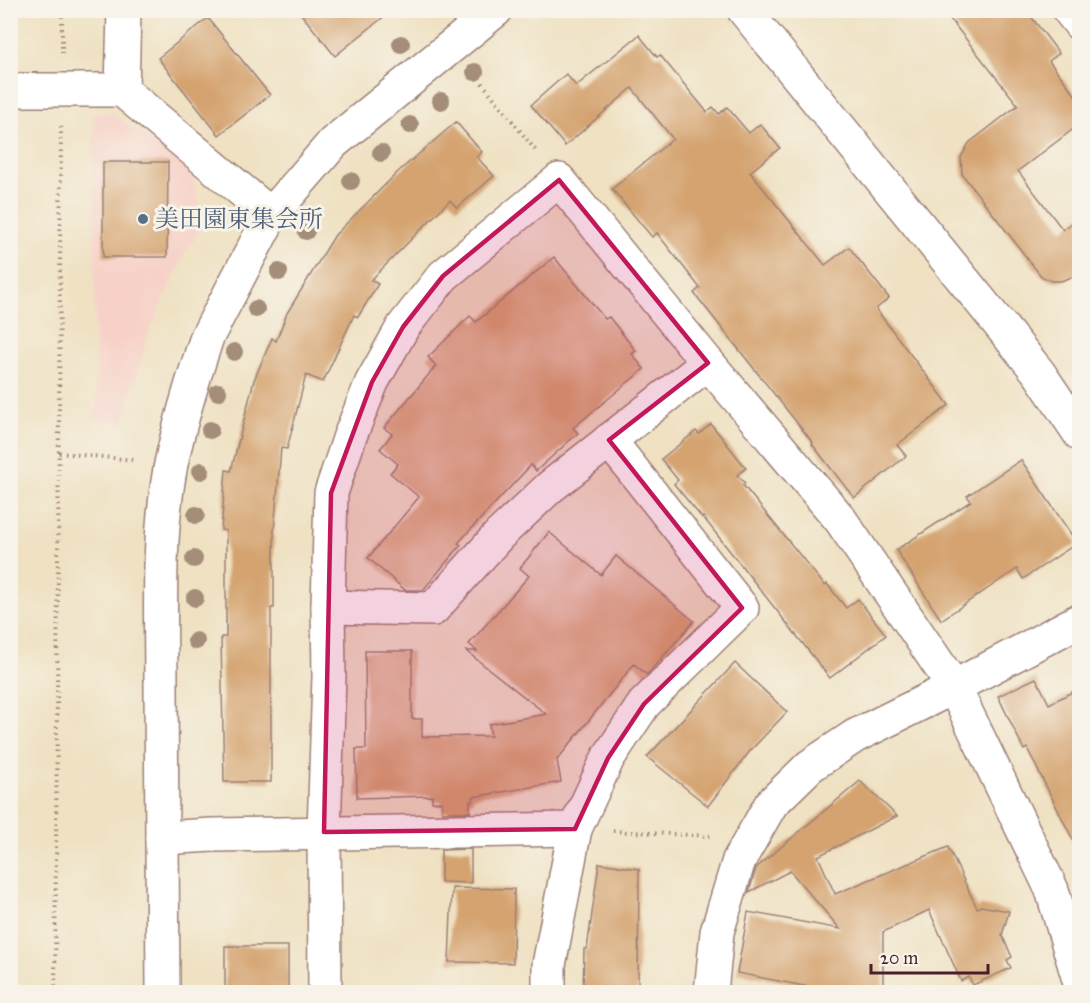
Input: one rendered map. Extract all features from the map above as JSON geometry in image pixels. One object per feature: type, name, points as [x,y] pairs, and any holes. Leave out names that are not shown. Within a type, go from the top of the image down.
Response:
[{"type":"street","points":[[122,90],[123,10]]},
{"type":"street","points":[[163,993],[162,533],[171,466],[186,401],[207,337],[271,215],[333,143],[496,10]]},
{"type":"street","points":[[744,10],[1039,373],[1080,434]]},
{"type":"street","points":[[1069,10],[1080,24]]},
{"type":"street","points":[[10,90],[122,90],[271,215]]},
{"type":"street","points":[[325,993],[324,832],[331,493],[350,436],[372,382],[403,327],[443,276],[559,180],[708,363],[840,519],[954,687],[1052,890],[1080,983]]},
{"type":"street","points":[[327,607],[433,609],[499,536],[550,487],[708,363]]},
{"type":"street","points":[[549,993],[549,965],[575,829],[609,758],[644,704],[742,608],[609,440]]},
{"type":"street","points":[[711,993],[717,932],[733,881],[740,860],[771,804],[810,766],[855,736],[954,687],[1080,620]]},
{"type":"street","points":[[162,838],[324,832],[575,829]]},
{"type":"path","points":[[55,993],[62,10]]},
{"type":"path","points":[[482,83],[559,180]]},
{"type":"path","points":[[59,453],[114,457]]},
{"type":"path","points":[[575,829],[711,837]]},
{"type":"highlighted area","points":[[559,180],[708,363],[609,440],[742,608],[644,704],[608,758],[575,829],[324,832],[331,493],[372,382],[403,327],[443,276]]},
{"type":"shaded area","points":[[112,113],[191,171],[204,225],[181,260],[147,337],[123,421],[96,420],[93,114]]},
{"type":"building","points":[[298,10],[392,10],[335,56]]},
{"type":"building","points":[[943,10],[1026,10],[1059,53],[1049,61],[1080,101],[1080,124],[1018,171],[1063,230],[1080,216],[1080,274],[1061,281],[1051,281],[1041,276],[962,174],[961,157],[969,143],[1018,105]]},
{"type":"building","points":[[208,18],[270,95],[219,135],[158,58]]},
{"type":"building","points":[[639,35],[657,57],[660,55],[707,112],[713,107],[719,114],[727,107],[749,133],[760,124],[780,148],[750,172],[825,265],[849,247],[889,298],[876,309],[949,405],[897,445],[906,456],[854,498],[694,293],[700,288],[657,233],[652,237],[612,189],[673,139],[632,88],[565,146],[531,105],[566,74],[576,86]]},
{"type":"building","points":[[456,122],[482,152],[477,157],[494,176],[457,208],[450,200],[371,280],[378,284],[358,317],[354,315],[323,382],[306,375],[287,449],[281,448],[274,531],[274,608],[271,608],[271,782],[224,782],[221,637],[226,637],[226,531],[221,530],[226,470],[231,471],[254,380],[272,338],[276,341],[287,313],[335,235],[399,171]]},
{"type":"building","points":[[103,162],[168,162],[167,257],[103,257]]},
{"type":"building","points":[[554,257],[605,319],[609,317],[636,351],[632,354],[644,369],[573,428],[578,433],[536,471],[531,465],[458,543],[461,545],[423,590],[405,590],[368,558],[419,497],[390,473],[398,464],[380,449],[392,434],[384,428],[436,366],[428,357],[470,316],[476,322]]},
{"type":"building","points":[[711,424],[746,468],[737,475],[745,483],[743,485],[825,586],[827,584],[846,608],[858,599],[886,635],[830,678],[703,517],[674,484],[678,480],[661,459],[696,431],[699,434]]},
{"type":"building","points":[[1021,460],[1077,543],[1023,579],[1017,569],[941,620],[896,550],[971,501],[967,496]]},
{"type":"building","points":[[549,532],[601,575],[616,556],[694,621],[647,675],[634,664],[557,760],[561,782],[473,797],[473,801],[470,801],[470,812],[442,812],[442,802],[432,802],[432,796],[357,798],[356,749],[366,749],[365,651],[412,651],[412,719],[422,719],[422,737],[491,736],[489,724],[546,714],[466,651],[477,651],[469,644],[529,576],[520,568]]},
{"type":"building","points":[[735,663],[787,712],[750,751],[708,806],[647,757]]},
{"type":"building","points":[[1036,678],[1049,704],[1080,688],[1080,854],[998,696]]},
{"type":"building","points":[[860,781],[897,816],[818,856],[835,894],[948,847],[977,908],[981,906],[1009,911],[1002,935],[1012,957],[1007,960],[1011,968],[973,985],[969,977],[961,981],[929,910],[883,932],[883,992],[830,991],[737,973],[748,912],[840,929],[790,871],[749,892],[756,868]]},
{"type":"building","points":[[471,849],[471,883],[441,882],[441,850]]},
{"type":"building","points":[[599,863],[639,869],[638,993],[583,993],[584,949],[587,949]]},
{"type":"building","points":[[452,888],[514,889],[513,963],[449,962]]},
{"type":"building","points":[[225,946],[288,946],[288,993],[225,993]]},
{"type":"place","name":"美田園東集会所","points":[[143,219]]}]
